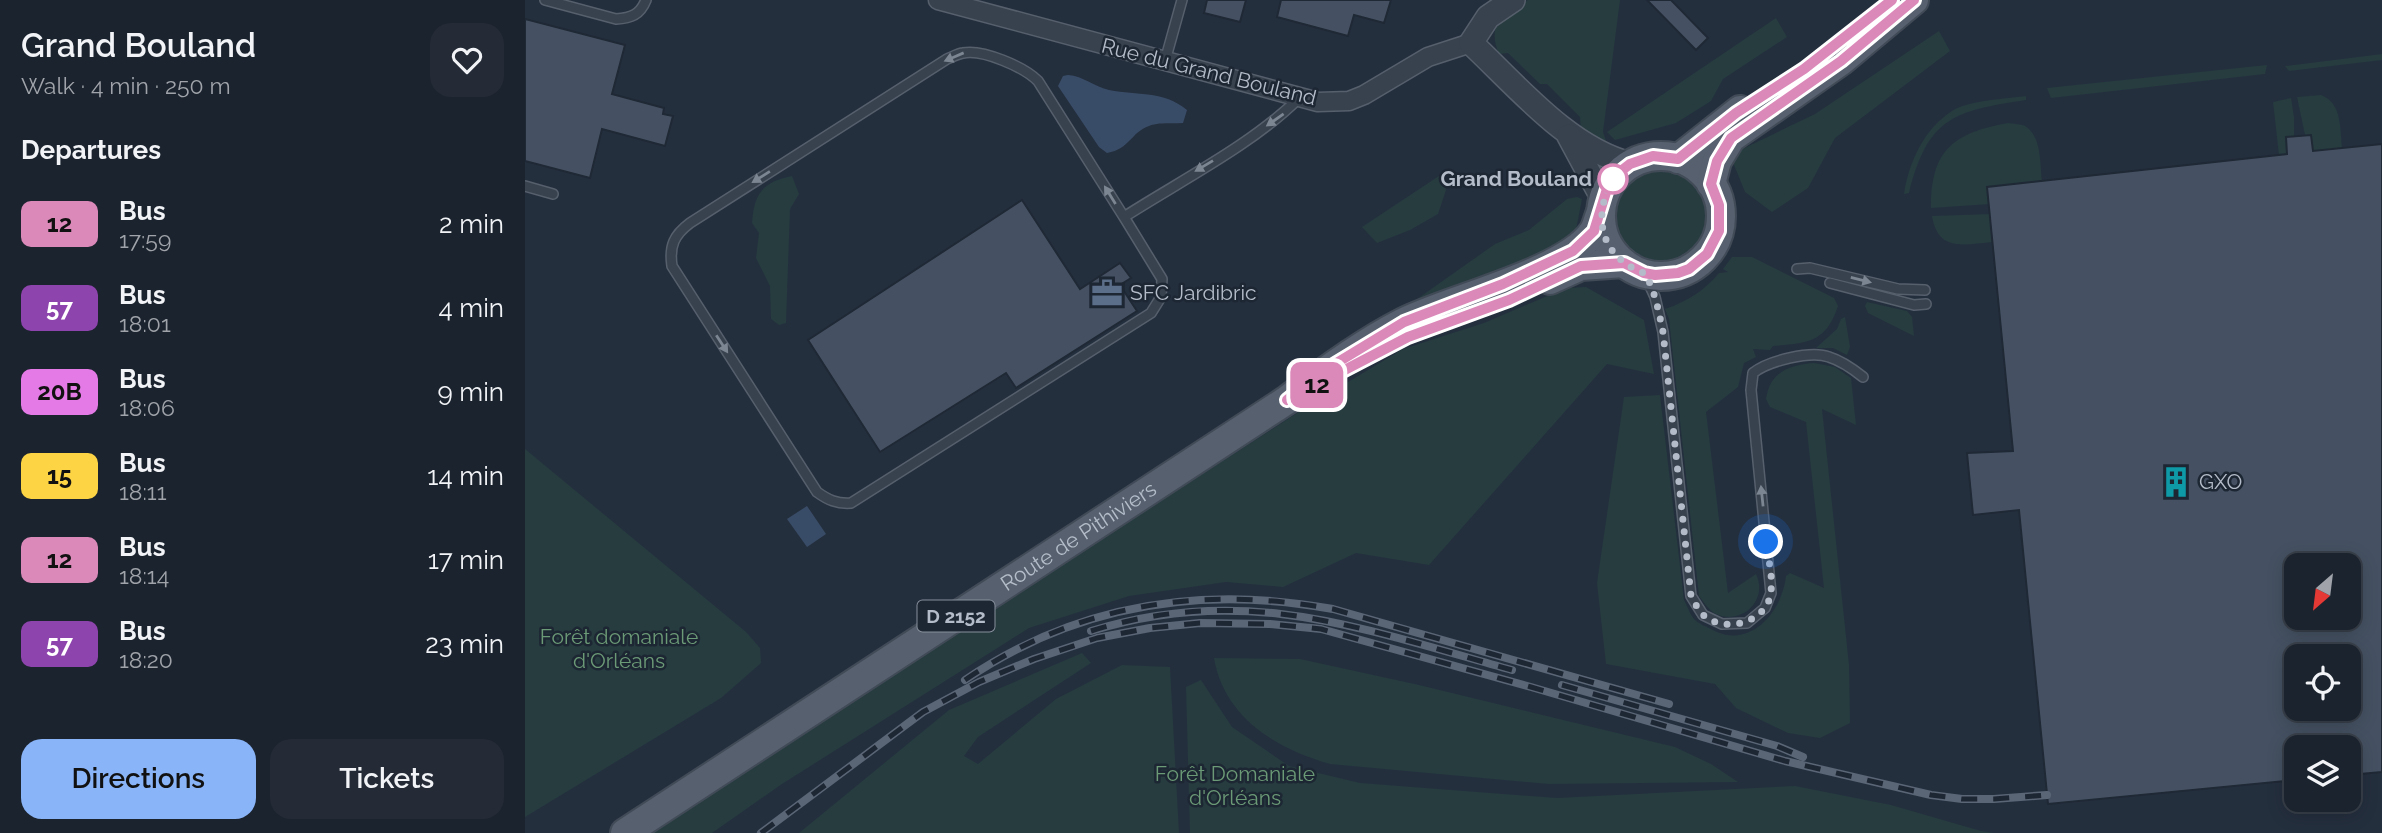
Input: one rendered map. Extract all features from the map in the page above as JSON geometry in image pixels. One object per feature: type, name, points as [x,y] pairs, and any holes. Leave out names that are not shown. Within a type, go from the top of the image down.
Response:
[{"type":"main road","points":[[1678,159],[1736,113],[1804,69],[1892,0]]},
{"type":"main road","points":[[1711,184],[1717,161],[1731,138],[1841,61],[1914,0]]},
{"type":"main road","points":[[1653,156],[1678,159],[1696,169],[1711,184],[1719,205],[1719,231],[1707,254],[1689,269],[1655,275],[1634,268],[1613,253],[1602,226],[1602,206],[1613,179],[1630,164],[1653,156]]},
{"type":"main road","name":"Route de Pithiviers","points":[[625,833],[1287,400],[1325,370],[1404,322],[1503,284],[1573,251],[1594,231],[1602,206]]},
{"type":"main road","name":"Route de Pithiviers","points":[[1287,400],[1408,337],[1509,300],[1581,266],[1634,268]]},
{"type":"street","name":"Rue du Grand Bouland","points":[[938,0],[1318,102],[1349,101],[1428,57],[1471,43]]},
{"type":"street","points":[[1513,0],[1488,17],[1471,43],[1567,133],[1600,154],[1630,164]]},
{"type":"street","points":[[1567,133],[1602,206]]},
{"type":"lane","points":[[545,0],[616,19],[627,19],[638,13],[646,0]]},
{"type":"lane","points":[[1165,61],[1182,0]]},
{"type":"lane","points":[[964,52],[1022,67],[1038,81],[1124,216],[1162,279],[1161,297],[1151,313],[851,503],[827,499],[817,492],[672,266],[670,254],[672,242],[690,223],[947,59],[964,52]]},
{"type":"lane","points":[[1124,216],[1248,139],[1281,116],[1299,99]]},
{"type":"lane","points":[[525,186],[553,194]]},
{"type":"lane","points":[[1634,268],[1655,297],[1663,332],[1691,596],[1703,615],[1712,620],[1722,624],[1747,623],[1765,608],[1772,593],[1751,390],[1753,373],[1763,365],[1781,359],[1827,355],[1863,377]]},
{"type":"lane","points":[[1797,269],[1810,268],[1898,289],[1925,290]]},
{"type":"lane","points":[[1830,284],[1914,305],[1926,304]]},
{"type":"green space","points":[[1528,0],[1620,0],[1603,132],[1608,147],[1581,131],[1580,117],[1547,84],[1540,84],[1508,53],[1499,54],[1496,28],[1505,16]]},
{"type":"green space","points":[[1776,18],[1787,37],[1723,79],[1711,101],[1676,123],[1615,140],[1607,132]]},
{"type":"green space","points":[[1939,31],[1950,51],[1835,138],[1808,188],[1772,212],[1745,192],[1730,155],[1815,114]]},
{"type":"green space","points":[[2382,54],[2382,60],[2289,71],[2285,66]]},
{"type":"green space","points":[[2267,65],[2265,74],[2051,98],[2047,88]]},
{"type":"green space","points":[[2321,95],[2333,104],[2336,110],[2342,148],[2313,151],[2311,135],[2305,135],[2297,97]]},
{"type":"green space","points":[[2026,96],[2026,100],[1980,108],[1948,122],[1935,133],[1925,148],[1909,193],[1904,194],[1919,147],[1942,118],[1968,104]]},
{"type":"green space","points":[[2291,98],[2294,136],[2286,137],[2287,154],[2279,155],[2273,102]]},
{"type":"green space","points":[[2008,123],[2025,126],[2035,137],[2042,181],[1990,204],[1931,208],[1935,172],[1949,148],[1973,132]]},
{"type":"green space","points":[[1662,169],[1681,172],[1696,183],[1707,198],[1710,217],[1707,236],[1696,251],[1681,262],[1662,265],[1643,262],[1628,251],[1617,236],[1614,217],[1617,198],[1628,183],[1643,172]]},
{"type":"green space","points":[[1442,174],[1446,190],[1438,214],[1410,230],[1377,243],[1362,227]]},
{"type":"green space","points":[[792,176],[799,194],[790,209],[786,323],[779,325],[771,319],[770,286],[756,258],[759,233],[752,223],[755,204],[761,191],[773,182]]},
{"type":"green space","points":[[1567,199],[1582,199],[1575,235],[1549,256],[1413,312],[1410,304],[1495,244],[1529,230]]},
{"type":"green space","points":[[1991,214],[1993,242],[1963,244],[1954,244],[1940,236],[1932,216]]},
{"type":"green space","points":[[1732,257],[1752,257],[1834,298],[1838,306],[1828,327],[1814,339],[1773,346],[1770,350],[1753,349],[1756,357],[1744,363],[1738,387],[1706,412],[1728,593],[1756,574],[1759,584],[1759,593],[1750,609],[1733,617],[1714,613],[1699,596],[1669,319],[1665,309],[1695,295],[1719,273],[1728,272],[1723,269]]},
{"type":"green space","points":[[1586,287],[1644,320],[1654,374],[1607,364],[1429,565],[1356,553],[1283,587],[1226,582],[1129,596],[1029,628],[782,784],[712,833],[653,833],[872,687],[1308,406],[1403,349],[1484,323],[1566,288]]},
{"type":"green space","points":[[1867,302],[1907,311],[1912,317],[1914,336],[1868,313],[1865,306]]},
{"type":"green space","points":[[1845,317],[1850,347],[1847,355],[1833,348],[1816,348],[1837,329],[1841,319]]},
{"type":"green space","points":[[1814,363],[1835,367],[1851,378],[1856,425],[1822,409],[1849,665],[1850,723],[1820,738],[1788,733],[1736,708],[1715,684],[1606,664],[1597,583],[1624,397],[1660,395],[1684,600],[1693,618],[1723,634],[1737,635],[1761,625],[1770,615],[1778,603],[1786,576],[1790,573],[1824,588],[1806,422],[1770,407],[1766,399],[1776,376],[1789,368]]},
{"type":"green space","name":"Forêt domaniale d'Orléans","points":[[525,449],[746,632],[760,648],[761,663],[721,698],[525,817]]},
{"type":"green space","points":[[1082,653],[1091,663],[978,737],[964,756],[978,764],[1056,699],[1122,665],[1170,667],[1179,833],[799,833],[949,710]]},
{"type":"green space","points":[[1214,658],[1300,659],[1419,685],[1675,747],[1711,764],[1738,782],[1549,784],[1330,764],[1291,750],[1256,728],[1229,698]]},
{"type":"green space","name":"Forêt Domaniale d'Orléans","points":[[1201,680],[1232,727],[1289,766],[1360,783],[1557,798],[1795,786],[1891,805],[1994,833],[1190,833],[1186,687]]},
{"type":"water","points":[[1068,75],[1109,90],[1169,99],[1187,110],[1183,123],[1149,126],[1121,148],[1107,153],[1099,147],[1058,86],[1063,76]]},
{"type":"water","points":[[807,506],[826,534],[807,547],[787,519]]},
{"type":"building","points":[[1207,0],[1246,0],[1240,22],[1204,13]]},
{"type":"building","points":[[1281,0],[1391,0],[1384,23],[1354,15],[1348,36],[1277,17]]},
{"type":"building","points":[[1647,0],[1671,0],[1708,38],[1696,50]]},
{"type":"building","points":[[525,19],[625,45],[612,94],[664,108],[663,114],[673,116],[665,146],[602,129],[590,178],[525,161]]},
{"type":"building","name":"GXO","points":[[2311,135],[2313,151],[2382,144],[2382,772],[2361,774],[2361,735],[2284,735],[2284,781],[2048,804],[2019,510],[1973,515],[1967,453],[2013,451],[1987,187],[2287,154],[2286,137]]},
{"type":"building","points":[[1022,200],[1080,289],[1120,263],[1131,278],[1120,285],[1137,311],[1016,388],[1006,373],[880,452],[808,340]]},
{"type":"railway","points":[[965,680],[1008,654],[1051,633],[1096,618],[1141,607],[1235,599],[1333,609],[1669,704]]},
{"type":"railway","points":[[1091,631],[1147,617],[1201,611],[1253,611],[1354,627],[1512,670]]},
{"type":"railway","points":[[761,833],[923,712],[979,682],[1034,659],[1097,638],[1150,628],[1200,623],[1270,624],[1321,629],[1785,761],[1931,795],[1962,799],[2047,795]]},
{"type":"railway","points":[[1562,685],[1777,746],[1803,757]]},
{"type":"bus line","name":"12","points":[[1892,0],[1804,69],[1716,127],[1678,159],[1653,156],[1630,164],[1621,171],[1607,189],[1594,231],[1573,251],[1503,284],[1404,322],[1325,370],[1287,400],[1408,337],[1509,300],[1581,266],[1624,263],[1644,273],[1655,275],[1689,269],[1707,254],[1719,231],[1719,205],[1711,184],[1717,161],[1731,138],[1841,61],[1914,0]]},
{"type":"place","name":"Grand Bouland","points":[[1613,179]]},
{"type":"place","name":"SFC Jardibric","points":[[1107,293]]},
{"type":"place","name":"GXO","points":[[2176,482]]},
{"type":"route","points":[[1613,179],[1603,199],[1602,226],[1613,253],[1624,263],[1644,273],[1655,297],[1663,332],[1691,596],[1703,615],[1722,624],[1747,623],[1765,608],[1772,593],[1766,542]]}]
